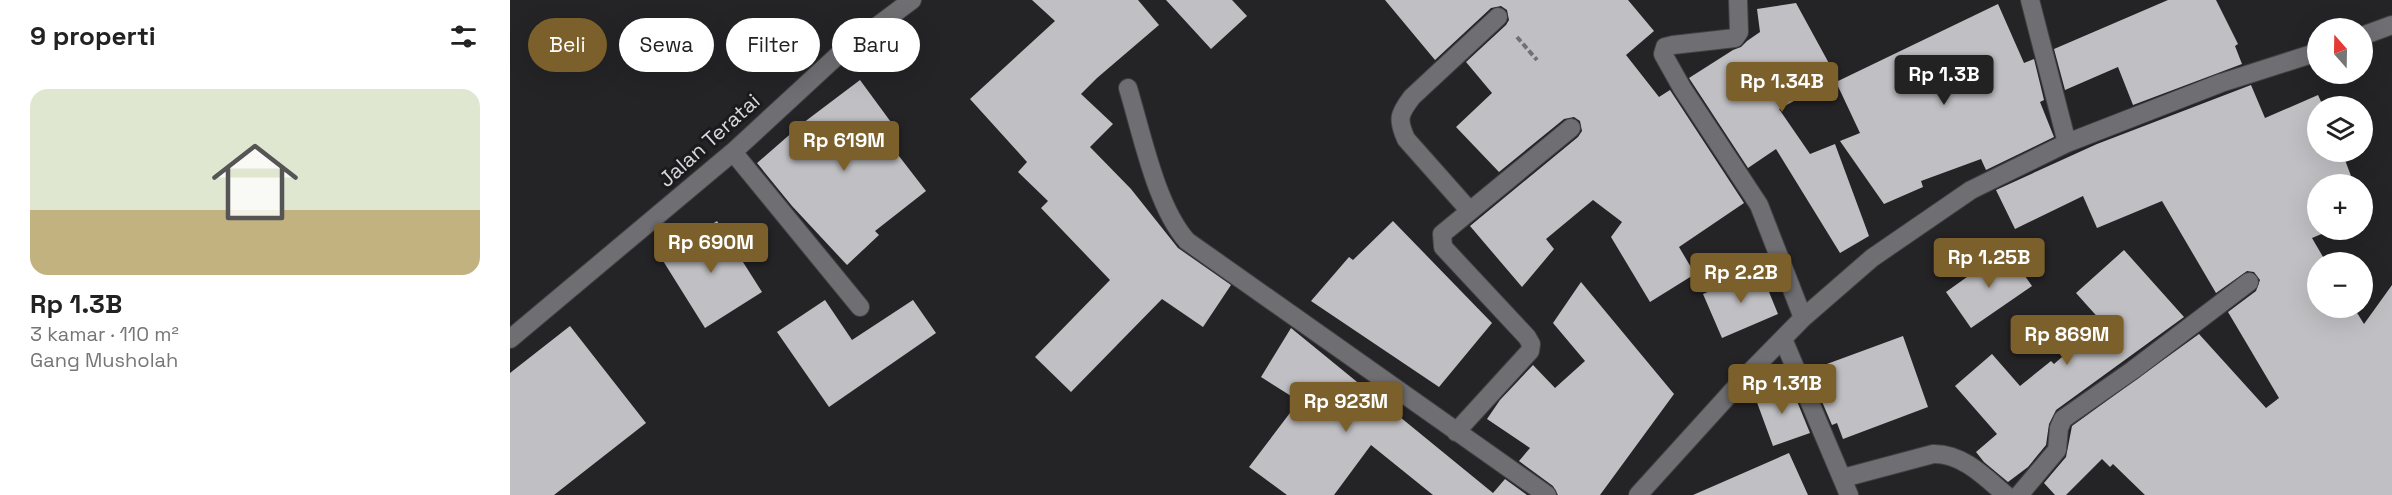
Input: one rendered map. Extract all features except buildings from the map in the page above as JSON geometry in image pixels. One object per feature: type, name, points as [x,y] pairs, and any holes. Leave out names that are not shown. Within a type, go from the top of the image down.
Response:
[{"type":"street","name":"Jalan Teratai","points":[[510,339],[733,152],[836,57],[912,0]]},
{"type":"street","points":[[1738,0],[1739,33],[1736,37],[1715,42],[1673,45],[1665,47],[1663,54],[1682,88],[1759,205],[1803,318]]},
{"type":"street","points":[[2030,0],[2067,143]]},
{"type":"street","points":[[1469,210],[1406,139],[1400,125],[1402,111],[1412,97],[1498,16]]},
{"type":"street","points":[[2373,32],[2392,25]]},
{"type":"street","points":[[1638,495],[1803,318],[1872,258],[1971,190],[2067,143],[2221,83],[2307,56]]},
{"type":"street","points":[[1128,88],[1161,198],[1177,230],[1187,241],[1547,495]]},
{"type":"street","points":[[1456,432],[1531,348],[1527,337],[1443,247],[1442,234],[1571,128]]},
{"type":"street","points":[[733,152],[860,307]]},
{"type":"street","points":[[2029,492],[2057,450],[2059,428],[2063,419],[2249,282]]},
{"type":"street","points":[[1783,339],[1846,487],[1933,454],[1946,454],[1958,459],[2006,495]]}]
